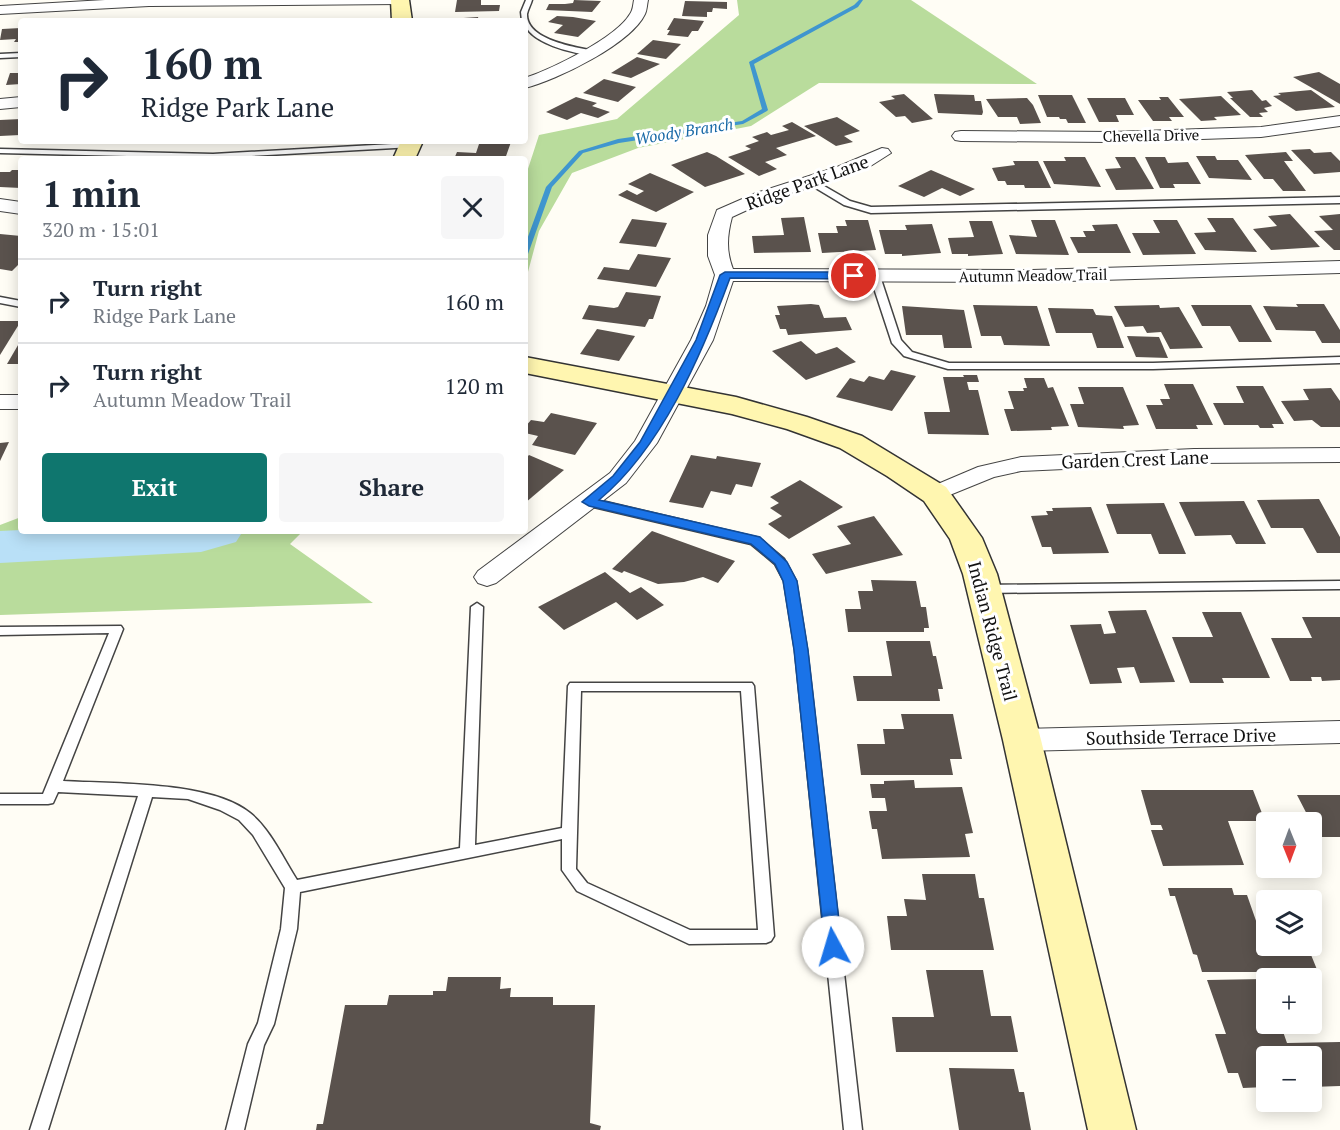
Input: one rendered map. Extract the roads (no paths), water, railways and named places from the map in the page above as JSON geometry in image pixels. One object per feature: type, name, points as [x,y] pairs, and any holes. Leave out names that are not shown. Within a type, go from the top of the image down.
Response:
[{"type":"street","points":[[0,10],[149,2],[400,0],[402,18]]},
{"type":"street","points":[[528,81],[562,69],[591,52],[638,15],[641,0]]},
{"type":"street","points":[[0,104],[18,102]]},
{"type":"street","name":"Chevella Drive","points":[[961,136],[1112,137],[1261,132],[1340,121]]},
{"type":"street","name":"Ridge Park Lane","points":[[725,275],[718,256],[718,235],[724,214],[746,201],[849,171],[882,153]]},
{"type":"street","points":[[0,205],[18,208]]},
{"type":"street","name":"Autumn Meadow Trail","points":[[725,275],[1032,276],[1340,267]]},
{"type":"street","points":[[487,577],[589,502],[625,470],[645,443],[702,340],[725,275]]},
{"type":"street","name":"Indian Ridge Trail","points":[[528,366],[736,406],[777,417],[851,442],[898,469],[935,495],[966,538],[984,589],[1022,740],[1112,1130]]},
{"type":"street","points":[[0,402],[18,402]]},
{"type":"street","name":"Garden Crest Lane","points":[[935,495],[986,472],[1021,464],[1194,456],[1340,455]]},
{"type":"street","name":"Southside Terrace Drive","points":[[1022,740],[1340,732]]},
{"type":"lane","points":[[525,18],[529,0]]},
{"type":"lane","points":[[528,27],[555,45],[591,52]]},
{"type":"lane","points":[[0,56],[18,55]]},
{"type":"lane","points":[[0,150],[204,156],[409,148]]},
{"type":"lane","points":[[812,182],[847,203],[871,210],[1340,200]]},
{"type":"lane","points":[[876,276],[896,341],[908,354],[948,366],[1153,366],[1340,360]]},
{"type":"lane","points":[[0,300],[18,303]]},
{"type":"lane","points":[[589,502],[755,540],[780,562],[790,581],[802,662],[853,1130]]},
{"type":"lane","points":[[984,589],[1340,585]]},
{"type":"lane","points":[[467,853],[477,607]]},
{"type":"lane","points":[[0,631],[117,629],[48,799],[0,799]]},
{"type":"lane","points":[[575,686],[747,686],[766,936],[689,937],[582,887],[569,870],[569,832],[575,686]]},
{"type":"lane","points":[[54,786],[188,794],[225,806],[244,816],[272,851],[292,887],[289,929],[266,1024],[255,1044],[235,1130]]},
{"type":"lane","points":[[39,1130],[147,790]]},
{"type":"lane","points":[[292,887],[569,832]]},
{"type":"waterway","name":"Woody Branch","points":[[528,246],[549,187],[581,152],[618,141],[743,122],[765,110],[751,63],[856,6],[861,0]]},
{"type":"waterway","name":"Woody Branch","points":[[0,547],[208,534]]}]
